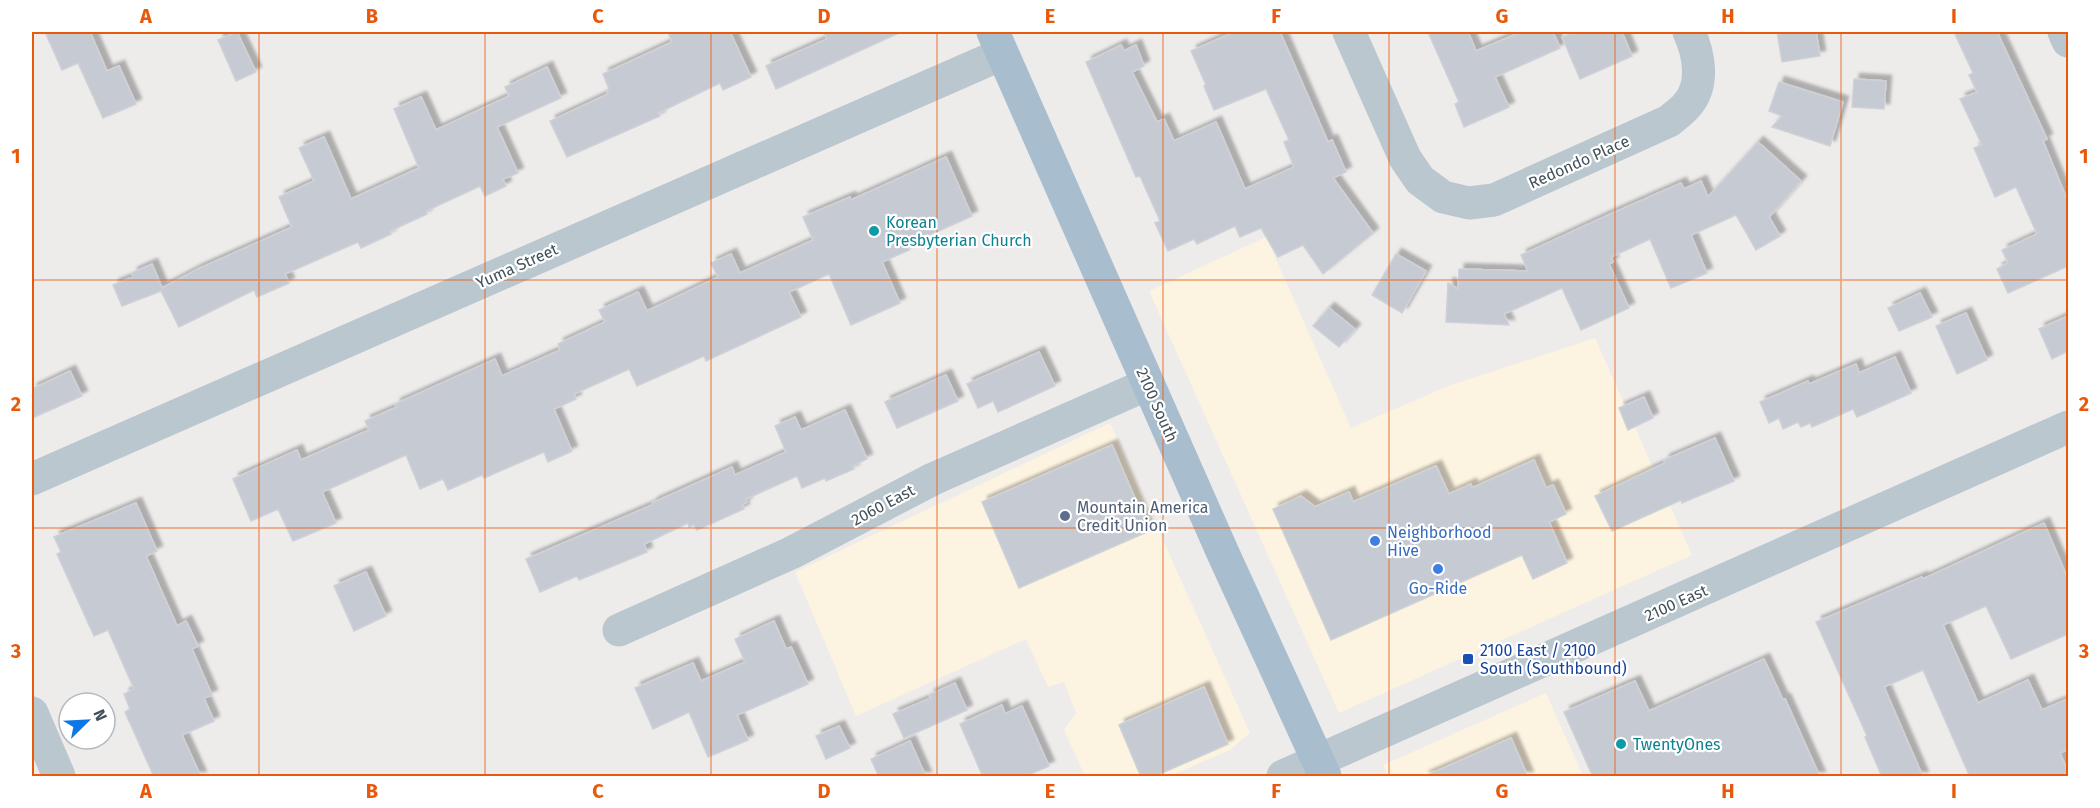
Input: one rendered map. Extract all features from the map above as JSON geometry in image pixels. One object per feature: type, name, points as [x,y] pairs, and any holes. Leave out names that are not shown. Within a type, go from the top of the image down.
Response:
[{"type":"main road","name":"2100 South","points":[[997,43],[1222,551],[1322,769]]},
{"type":"street","name":"Redondo Place","points":[[1349,32],[1405,158],[1420,180],[1443,197],[1469,203],[1494,200],[1669,122],[1689,103],[1698,81],[1699,63],[1689,32]]},
{"type":"street","points":[[2064,32],[2068,41]]},
{"type":"street","name":"Yuma Street","points":[[32,479],[997,43]]},
{"type":"street","name":"2060 East","points":[[619,630],[769,564],[933,478],[1148,384]]},
{"type":"street","name":"2100 East","points":[[1283,777],[1322,769],[2068,427]]},
{"type":"street","points":[[32,713],[59,777]]},
{"type":"shaded area","points":[[1266,237],[1351,428],[1448,386],[1595,338],[1692,555],[1339,713],[1149,291]]},
{"type":"shaded area","points":[[1110,423],[1250,733],[1230,750],[1170,776],[1085,776],[1064,730],[1076,713],[1064,682],[1048,687],[1026,639],[856,716],[795,572]]},
{"type":"shaded area","points":[[1546,693],[1583,776],[1388,776],[1383,765]]},
{"type":"building","points":[[45,32],[90,32],[107,71],[119,66],[136,104],[103,118],[78,63],[62,70]]},
{"type":"building","points":[[237,32],[256,72],[236,81],[218,40]]},
{"type":"building","points":[[668,32],[730,32],[751,77],[723,90],[720,83],[658,113],[660,116],[567,157],[550,121],[608,94],[609,89],[603,74],[672,42]]},
{"type":"building","points":[[823,32],[901,32],[776,89],[766,66],[827,39]]},
{"type":"building","points":[[1234,32],[1280,32],[1328,142],[1332,140],[1346,172],[1333,178],[1373,233],[1323,274],[1303,245],[1278,257],[1261,228],[1240,237],[1235,226],[1197,244],[1194,239],[1168,251],[1155,223],[1160,221],[1140,176],[1136,177],[1086,62],[1121,45],[1124,51],[1136,45],[1144,66],[1132,72],[1157,122],[1164,119],[1174,141],[1216,122],[1245,189],[1294,167],[1284,142],[1289,140],[1266,89],[1214,110],[1191,51]]},
{"type":"building","points":[[1428,32],[1468,32],[1476,51],[1521,32],[1553,32],[1560,48],[1495,77],[1509,107],[1464,127],[1455,104],[1459,102]]},
{"type":"building","points":[[1575,32],[1622,32],[1632,56],[1580,79],[1562,37]]},
{"type":"building","points":[[1777,32],[1816,32],[1820,56],[1782,62]]},
{"type":"building","points":[[1954,32],[1997,32],[2047,139],[2043,141],[2068,202],[2068,266],[2008,293],[1997,269],[2008,263],[2002,250],[2037,234],[2016,187],[1995,197],[1974,148],[1982,145],[1960,99],[1977,92],[1969,75],[1973,73]]},
{"type":"building","points":[[547,67],[561,98],[497,127],[518,173],[503,179],[506,186],[485,196],[480,186],[426,211],[427,214],[390,231],[391,234],[361,248],[358,242],[285,274],[289,283],[257,297],[254,290],[179,327],[161,291],[122,306],[113,285],[133,277],[132,273],[152,264],[162,288],[198,269],[292,227],[279,197],[314,181],[299,148],[324,137],[351,199],[419,168],[394,109],[421,97],[436,130],[509,96],[505,87]]},
{"type":"building","points":[[1854,79],[1886,81],[1884,109],[1852,107]]},
{"type":"building","points":[[1779,82],[1843,102],[1830,146],[1772,127],[1782,116],[1769,111]]},
{"type":"building","points":[[1758,142],[1801,181],[1769,217],[1780,236],[1756,250],[1736,215],[1691,235],[1707,273],[1671,288],[1650,239],[1611,257],[1613,262],[1609,264],[1629,308],[1581,330],[1562,288],[1504,314],[1509,325],[1446,322],[1448,283],[1458,289],[1459,269],[1528,271],[1521,255],[1681,183],[1684,189],[1701,181],[1708,197]]},
{"type":"building","points":[[946,157],[972,216],[907,245],[909,250],[882,262],[900,303],[851,325],[829,274],[789,292],[801,317],[706,361],[704,356],[637,386],[629,369],[574,394],[576,399],[554,409],[572,451],[548,462],[544,452],[484,478],[482,475],[448,490],[443,479],[420,489],[406,455],[322,492],[336,523],[293,541],[278,509],[251,521],[233,479],[297,450],[301,460],[369,430],[365,421],[397,407],[395,404],[495,359],[502,376],[560,350],[558,344],[605,322],[599,310],[638,292],[647,311],[718,277],[711,263],[731,254],[740,273],[813,240],[803,217],[850,197],[851,200]]},
{"type":"building","points":[[1396,254],[1426,271],[1402,313],[1372,295]]},
{"type":"building","points":[[1920,293],[1932,317],[1899,331],[1888,308]]},
{"type":"building","points":[[1329,308],[1355,329],[1339,347],[1313,326]]},
{"type":"building","points":[[1966,313],[1987,360],[1957,374],[1936,326]]},
{"type":"building","points":[[2068,316],[2068,351],[2052,359],[2039,329]]},
{"type":"building","points":[[1039,352],[1055,386],[998,412],[993,401],[978,408],[967,384]]},
{"type":"building","points":[[1895,357],[1911,393],[1857,417],[1853,409],[1812,427],[1810,423],[1801,427],[1798,422],[1783,429],[1779,418],[1769,423],[1760,402],[1808,381],[1809,384],[1856,364],[1859,373]]},
{"type":"building","points":[[70,371],[82,396],[32,418],[32,389]]},
{"type":"building","points":[[946,375],[958,401],[897,428],[885,402]]},
{"type":"building","points":[[1644,397],[1653,418],[1628,430],[1619,408]]},
{"type":"building","points":[[845,410],[867,459],[852,466],[854,469],[802,488],[797,476],[746,499],[747,502],[742,505],[744,509],[697,530],[694,525],[689,527],[688,523],[644,544],[647,552],[579,580],[577,576],[540,592],[526,559],[652,505],[652,503],[732,467],[735,475],[786,452],[775,426],[795,417],[801,430]]},
{"type":"building","points":[[1715,438],[1734,481],[1682,503],[1681,500],[1612,531],[1595,496],[1665,463],[1664,460]]},
{"type":"building","name":"Mountain America Credit Union","points":[[1112,445],[1149,531],[1019,588],[982,502]]},
{"type":"building","points":[[1534,460],[1546,488],[1553,485],[1566,514],[1549,522],[1567,563],[1533,579],[1522,555],[1331,640],[1273,509],[1301,496],[1315,507],[1349,492],[1353,502],[1436,466],[1449,494],[1471,484],[1472,488]]},
{"type":"building","points":[[136,503],[157,551],[146,556],[177,626],[186,621],[198,646],[192,649],[212,695],[204,698],[214,721],[182,735],[201,777],[154,777],[125,712],[130,709],[124,694],[134,689],[108,630],[94,636],[57,554],[61,552],[54,537]]},
{"type":"building","points":[[2044,523],[2068,579],[2068,634],[2011,659],[1986,606],[1943,625],[1978,703],[2028,680],[2042,710],[2068,699],[2068,749],[2060,753],[2068,777],[1970,777],[1923,670],[1884,687],[1923,777],[1882,777],[1865,737],[1867,736],[1816,622],[1922,577],[1923,579]]},
{"type":"building","points":[[366,572],[386,616],[354,631],[334,586]]},
{"type":"building","points":[[774,621],[786,649],[791,647],[808,684],[737,715],[748,740],[708,757],[689,712],[653,729],[635,688],[693,663],[701,681],[745,662],[735,639]]},
{"type":"building","points":[[1764,659],[1783,700],[1785,699],[1820,777],[1593,777],[1564,712],[1635,681],[1649,711]]},
{"type":"building","points":[[955,683],[967,710],[904,738],[893,714],[931,698],[929,695]]},
{"type":"building","points":[[1204,687],[1228,744],[1153,777],[1141,777],[1119,725]]},
{"type":"building","points":[[1002,705],[1005,714],[1022,706],[1049,766],[1024,777],[983,777],[960,724]]},
{"type":"building","points":[[839,726],[850,748],[826,759],[816,736]]},
{"type":"building","points":[[1511,738],[1528,777],[1423,777]]},
{"type":"building","points":[[910,741],[926,777],[879,777],[871,759]]},
{"type":"place","name":"Korean Presbyterian Church","points":[[874,231]]},
{"type":"place","name":"Mountain America Credit Union","points":[[1065,516]]},
{"type":"place","name":"Neighborhood Hive","points":[[1375,541]]},
{"type":"place","name":"Go-Ride","points":[[1438,569]]},
{"type":"place","name":"2100 East / 2100 South (Southbound)","points":[[1468,659]]},
{"type":"place","name":"TwentyOnes","points":[[1621,744]]}]
